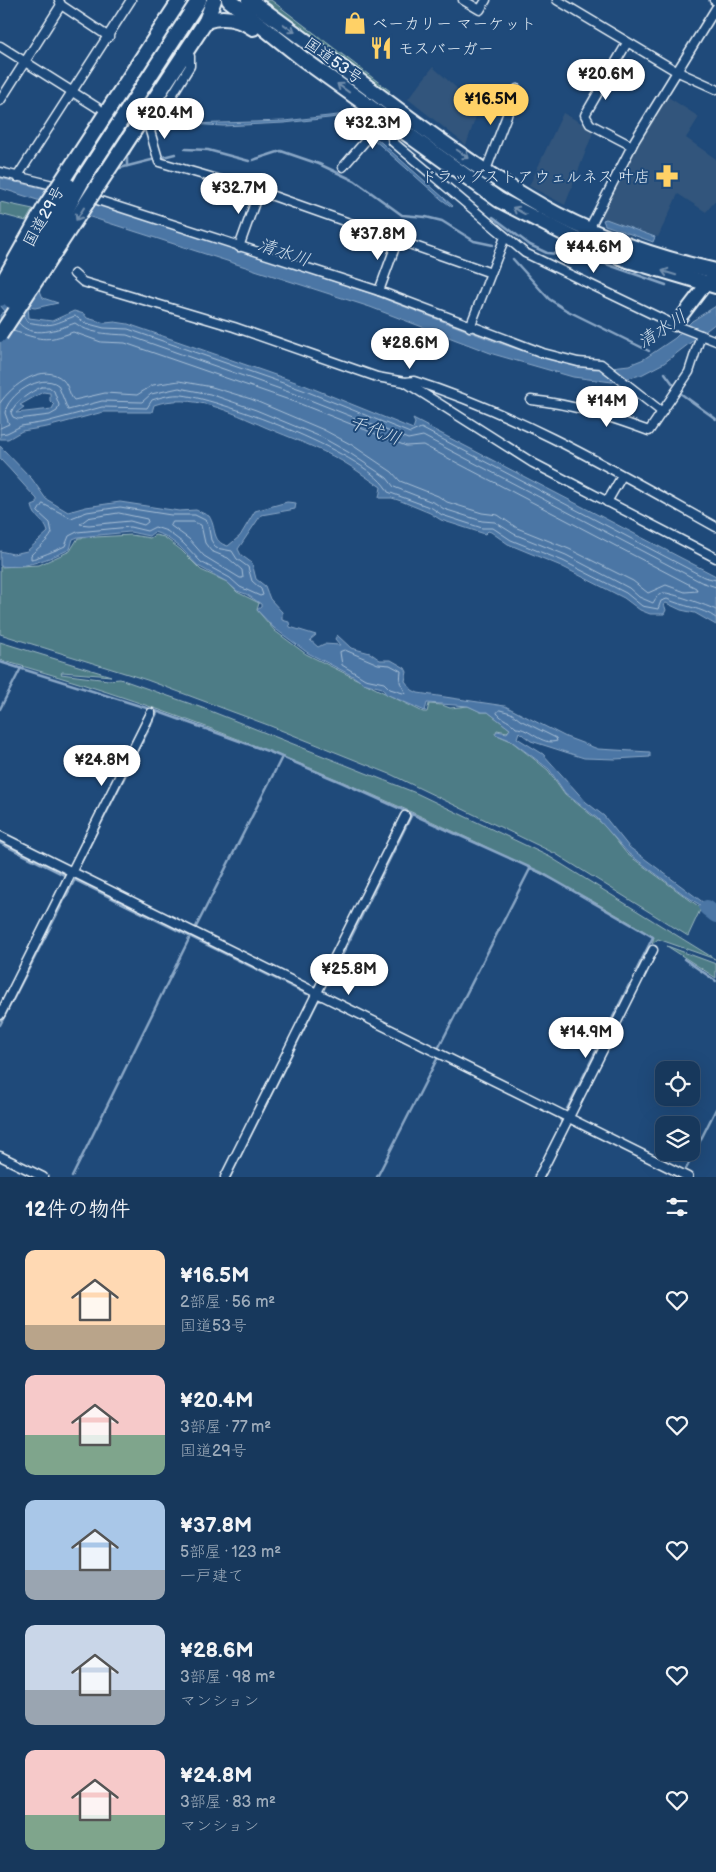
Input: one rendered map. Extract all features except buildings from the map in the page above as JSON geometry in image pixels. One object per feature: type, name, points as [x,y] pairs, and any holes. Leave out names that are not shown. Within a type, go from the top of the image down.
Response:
[{"type":"highway","points":[[170,14],[175,0]]},
{"type":"highway","points":[[0,287],[102,112],[180,0]]},
{"type":"highway","points":[[79,177],[190,0]]},
{"type":"highway","name":"国道29号","points":[[0,299],[79,177],[199,0]]},
{"type":"highway","points":[[0,335],[206,21],[214,0]]},
{"type":"highway","name":"国道53号","points":[[229,0],[302,59],[465,178],[499,200],[575,239],[628,260],[711,285]]},
{"type":"highway","name":"国道53号","points":[[255,2],[406,115],[486,170],[557,214],[636,248],[716,271]]},
{"type":"highway","points":[[206,21],[220,18],[244,22],[302,59]]},
{"type":"highway","name":"国道29号","points":[[0,319],[44,250],[79,177]]},
{"type":"street","points":[[18,177],[132,0]]},
{"type":"street","points":[[463,0],[480,10],[486,0]]},
{"type":"street","points":[[557,0],[676,71],[716,89]]},
{"type":"street","points":[[0,101],[60,2],[109,37]]},
{"type":"street","points":[[589,229],[605,193],[632,146],[716,8]]},
{"type":"street","points":[[627,43],[585,115],[590,124],[632,146]]},
{"type":"street","points":[[0,46],[102,112]]},
{"type":"street","points":[[184,52],[190,56],[190,66],[150,131],[159,162],[259,191],[491,273]]},
{"type":"street","points":[[486,170],[517,89]]},
{"type":"street","points":[[343,167],[389,121]]},
{"type":"street","points":[[389,121],[393,142],[525,253],[675,325],[716,341]]},
{"type":"street","points":[[0,172],[47,182],[379,291],[543,353],[578,362],[601,364],[662,412]]},
{"type":"street","points":[[239,246],[259,191]]},
{"type":"street","points":[[470,326],[505,237]]},
{"type":"street","points":[[379,291],[398,239]]},
{"type":"street","points":[[675,325],[711,285],[716,271]]},
{"type":"street","points":[[74,274],[83,282],[234,327],[377,377],[405,382],[414,381],[471,401],[568,447],[716,527]]},
{"type":"street","points":[[531,400],[557,402],[592,411],[650,431],[689,372],[701,335]]},
{"type":"street","points":[[405,382],[533,463],[716,558]]},
{"type":"street","points":[[607,502],[622,476]]},
{"type":"street","points":[[0,1015],[151,713]]},
{"type":"street","points":[[225,1177],[405,816]]},
{"type":"street","points":[[0,836],[688,1177]]},
{"type":"street","points":[[539,1177],[653,950]]},
{"type":"street","points":[[0,1156],[43,1177]]},
{"type":"shaded area","points":[[433,67],[479,108],[466,145],[408,99]]},
{"type":"shaded area","name":"ドラッグストアウェルネス 叶店","points":[[665,95],[699,117],[686,138],[716,159],[716,200],[706,212],[678,194],[658,237],[597,216]]},
{"type":"shaded area","points":[[563,113],[594,130],[565,205],[529,186]]},
{"type":"green space","points":[[264,0],[271,0],[390,91],[386,95]]},
{"type":"green space","points":[[0,202],[33,209],[26,221],[0,214]]},
{"type":"green space","points":[[131,535],[150,538],[155,535],[164,537],[181,550],[201,570],[227,582],[237,592],[259,603],[257,610],[275,631],[306,654],[423,712],[427,712],[429,704],[450,708],[468,706],[481,712],[488,712],[510,729],[507,732],[497,730],[495,734],[511,741],[548,770],[565,794],[604,825],[627,854],[701,908],[688,936],[556,854],[390,774],[268,725],[147,680],[0,634],[0,567],[39,565],[70,551],[78,538]]},
{"type":"green space","points":[[0,642],[111,676],[62,672],[61,674],[108,680],[120,679],[208,710],[416,793],[550,857],[715,959],[658,939],[652,944],[654,937],[538,872],[367,792],[264,749],[160,710],[54,675],[0,660]]},
{"type":"green space","points":[[667,946],[716,964],[716,978]]},
{"type":"water","points":[[347,114],[347,116],[284,123],[223,126],[190,124],[284,121]]},
{"type":"water","points":[[374,136],[453,206],[441,199],[372,138]]},
{"type":"water","points":[[0,178],[74,196],[369,293],[499,343],[542,357],[594,369],[629,365],[644,359],[675,338],[692,321],[716,306],[716,323],[664,363],[641,375],[612,382],[573,377],[493,354],[370,307],[0,188]]},
{"type":"water","points":[[606,219],[655,237],[653,242],[605,225],[603,220]]},
{"type":"water","name":"千代川","points":[[0,281],[39,288],[43,298],[58,303],[35,308],[28,307],[29,318],[52,321],[74,311],[84,314],[87,318],[105,323],[128,324],[304,385],[413,429],[415,423],[413,419],[716,576],[716,625],[695,613],[681,610],[666,603],[664,604],[666,610],[664,614],[650,614],[640,610],[624,598],[561,566],[508,544],[491,532],[488,531],[485,534],[441,520],[430,513],[392,498],[379,498],[381,487],[352,467],[323,451],[239,415],[196,402],[168,402],[154,405],[152,412],[103,412],[47,427],[22,431],[8,439],[0,439],[0,315],[5,311],[0,305]],"holes":[[[43,392],[50,393],[50,401],[54,405],[52,409],[16,413],[24,407],[20,405]]]},
{"type":"water","points":[[0,446],[32,479],[46,499],[68,512],[86,507],[120,502],[179,511],[196,510],[209,516],[217,538],[228,546],[240,536],[255,511],[287,502],[296,503],[295,509],[261,515],[238,549],[241,555],[252,563],[256,579],[265,586],[270,599],[282,612],[282,620],[289,622],[290,627],[316,635],[310,640],[318,647],[324,644],[340,645],[335,639],[337,635],[351,648],[370,653],[380,660],[391,660],[405,668],[407,672],[405,681],[412,690],[418,693],[505,706],[566,737],[598,749],[650,752],[650,757],[584,758],[531,741],[519,732],[517,738],[543,754],[586,802],[604,816],[629,847],[708,906],[708,910],[629,854],[597,818],[565,793],[549,769],[510,740],[495,734],[497,731],[507,733],[510,729],[488,712],[481,712],[468,706],[427,703],[425,711],[386,694],[382,688],[363,683],[308,653],[274,628],[257,610],[261,607],[261,604],[198,566],[180,547],[165,536],[154,532],[149,536],[130,532],[78,537],[73,539],[70,549],[45,560],[27,565],[0,566],[0,551],[13,554],[27,551],[48,532],[45,525],[33,511],[32,506],[37,504],[37,499],[0,459]]},
{"type":"waterway","points":[[127,166],[127,157],[132,148],[176,79]]},
{"type":"waterway","points":[[185,149],[208,150],[249,161]]},
{"type":"waterway","points":[[253,160],[281,151],[319,164],[355,181],[402,215],[426,217],[442,221],[474,241],[493,245]]},
{"type":"waterway","points":[[116,169],[175,154]]},
{"type":"waterway","points":[[493,217],[530,245],[547,253],[586,257],[666,285]]},
{"type":"waterway","name":"清水川","points":[[513,259],[549,299],[566,310],[649,351]]},
{"type":"waterway","points":[[665,373],[673,384]]},
{"type":"waterway","points":[[680,393],[716,419]]},
{"type":"waterway","points":[[0,662],[156,711],[270,752],[542,873],[653,937],[636,971]]},
{"type":"waterway","points":[[0,709],[21,668]]},
{"type":"waterway","points":[[79,867],[157,713]]},
{"type":"waterway","points":[[196,927],[281,759]]},
{"type":"waterway","points":[[328,984],[412,814]]},
{"type":"waterway","points":[[0,843],[64,875]]},
{"type":"waterway","points":[[439,1047],[530,869]]},
{"type":"waterway","points":[[75,880],[307,994]]},
{"type":"waterway","points":[[0,1025],[74,881]]},
{"type":"waterway","points":[[707,908],[716,915]]},
{"type":"waterway","points":[[72,1177],[189,939]]},
{"type":"waterway","points":[[684,959],[716,981]]},
{"type":"waterway","points":[[567,1109],[629,985]]},
{"type":"waterway","points":[[230,1177],[318,1001],[322,1000],[413,1045]]},
{"type":"waterway","points":[[377,1177],[438,1057]]},
{"type":"waterway","points":[[468,1072],[559,1117],[562,1123]]},
{"type":"waterway","points":[[684,1173],[716,1109]]},
{"type":"place","name":"ベーカリー マーケット","points":[[355,23]]},
{"type":"place","name":"モスバーガー","points":[[381,48]]},
{"type":"place","name":"ドラッグストアウェルネス 叶店","points":[[667,176]]}]
